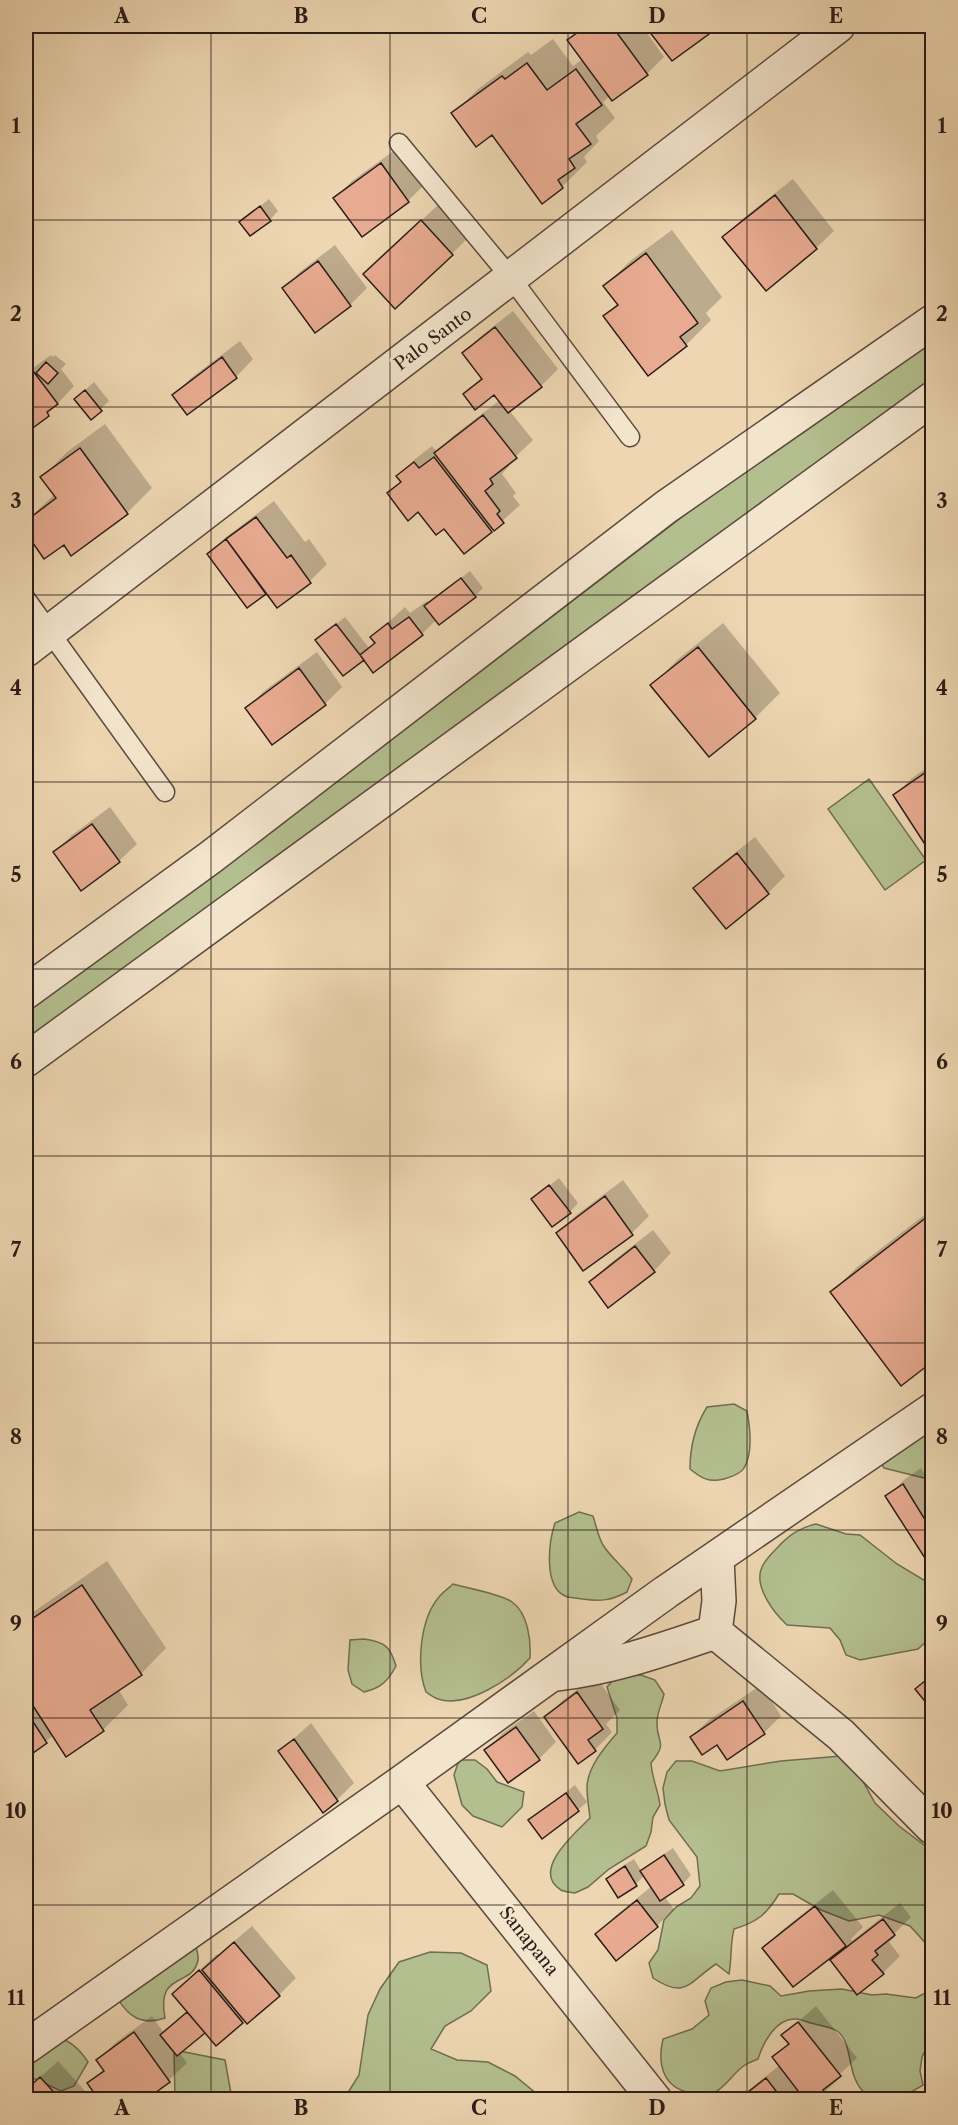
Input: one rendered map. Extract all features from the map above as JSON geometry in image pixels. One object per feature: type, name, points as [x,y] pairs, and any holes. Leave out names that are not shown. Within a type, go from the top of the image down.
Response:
[{"type":"street","name":"Palo Santo","points":[[38,641],[838,26]]},
{"type":"street","points":[[26,992],[211,857],[666,507],[933,322]]},
{"type":"street","points":[[26,1060],[933,399]]},
{"type":"street","points":[[26,2047],[550,1675],[933,1410]]},
{"type":"street","points":[[715,1632],[719,1601],[717,1558]]},
{"type":"street","points":[[550,1675],[588,1671],[620,1664],[715,1632]]},
{"type":"street","points":[[715,1632],[842,1735],[933,1827]]},
{"type":"street","name":"Sanapana","points":[[402,1782],[656,2100]]},
{"type":"lane","points":[[399,143],[511,278],[630,437]]},
{"type":"lane","points":[[26,599],[38,641],[165,792]]},
{"type":"green space","points":[[932,336],[932,378],[710,546],[26,1054],[26,1012],[217,873],[686,514]]},
{"type":"green space","points":[[869,779],[926,860],[885,890],[828,809]]},
{"type":"green space","points":[[734,1404],[747,1411],[750,1440],[747,1462],[738,1474],[719,1480],[706,1479],[690,1469],[696,1429],[707,1407]]},
{"type":"green space","points":[[932,1419],[932,1480],[884,1468],[876,1454]]},
{"type":"green space","points":[[579,1512],[593,1516],[603,1545],[632,1579],[627,1592],[606,1600],[572,1598],[558,1591],[553,1583],[550,1551],[555,1523]]},
{"type":"green space","points":[[816,1524],[846,1534],[860,1535],[897,1564],[932,1585],[932,1636],[918,1649],[860,1660],[846,1655],[840,1640],[830,1628],[787,1625],[776,1614],[766,1599],[760,1582],[762,1567],[781,1543],[799,1530]]},
{"type":"green space","points":[[453,1584],[501,1596],[512,1602],[525,1620],[530,1643],[530,1658],[512,1674],[488,1690],[462,1700],[450,1701],[436,1698],[426,1692],[421,1656],[428,1617],[439,1597]]},
{"type":"green space","points":[[364,1639],[386,1646],[396,1666],[383,1683],[364,1692],[352,1684],[348,1670],[350,1640]]},
{"type":"green space","points":[[641,1675],[655,1680],[664,1694],[657,1719],[661,1746],[651,1763],[660,1805],[653,1817],[646,1846],[609,1869],[588,1887],[575,1893],[563,1891],[553,1882],[550,1873],[553,1863],[566,1842],[590,1818],[587,1788],[590,1773],[602,1752],[617,1733],[617,1718],[607,1687],[617,1676]]},
{"type":"green space","points":[[841,1756],[860,1776],[875,1803],[899,1826],[932,1851],[932,1955],[930,1948],[910,1926],[879,1915],[849,1921],[821,1910],[793,1894],[779,1894],[760,1917],[734,1929],[729,1974],[716,1964],[693,1982],[681,1988],[664,1984],[653,1978],[649,1963],[658,1950],[664,1920],[676,1907],[691,1898],[700,1886],[697,1857],[669,1820],[665,1804],[663,1788],[667,1772],[676,1761],[692,1761],[720,1771],[781,1761]]},
{"type":"green space","points":[[459,1760],[475,1760],[487,1769],[497,1782],[524,1792],[522,1807],[502,1827],[473,1816],[462,1805],[454,1775]]},
{"type":"green space","points":[[196,1945],[198,1958],[195,1969],[170,1986],[166,1993],[165,2018],[143,2020],[136,2018],[126,2010],[117,1997]]},
{"type":"green space","points":[[430,1952],[461,1953],[487,1965],[491,1991],[471,2011],[445,2026],[431,2049],[457,2060],[488,2062],[515,2076],[537,2094],[553,2099],[344,2099],[359,2075],[368,2015],[380,1989],[399,1962]]},
{"type":"green space","points":[[742,1980],[770,1986],[781,1996],[842,1989],[872,1995],[886,1994],[916,1998],[929,1991],[932,1986],[932,2036],[922,2057],[920,2071],[923,2085],[896,2099],[875,2100],[861,2089],[856,2080],[843,2036],[832,2028],[790,2019],[772,2032],[758,2059],[741,2068],[714,2093],[697,2094],[674,2086],[664,2074],[662,2066],[663,2039],[692,2029],[709,2015],[705,2001],[711,1988],[726,1982]]},
{"type":"green space","points":[[53,2035],[73,2045],[88,2062],[74,2086],[61,2091],[26,2077],[26,2048]]},
{"type":"green space","points":[[174,2050],[225,2060],[232,2099],[175,2099]]},
{"type":"building","points":[[587,26],[612,26],[648,75],[612,101],[567,40]]},
{"type":"building","points":[[645,26],[703,26],[709,34],[672,61]]},
{"type":"building","points":[[527,63],[547,90],[576,69],[602,105],[576,124],[591,144],[569,159],[575,168],[558,180],[563,188],[542,204],[492,135],[476,147],[451,113],[502,76],[505,79]]},
{"type":"building","points":[[381,163],[409,202],[362,237],[333,198]]},
{"type":"building","points":[[775,195],[817,249],[766,291],[722,237]]},
{"type":"building","points":[[260,206],[271,221],[250,236],[239,222]]},
{"type":"building","points":[[421,220],[453,255],[395,309],[363,274]]},
{"type":"building","points":[[646,253],[698,323],[680,337],[687,346],[648,376],[603,316],[618,305],[603,286]]},
{"type":"building","points":[[318,261],[351,306],[315,333],[282,288]]},
{"type":"building","points":[[495,327],[542,387],[508,413],[494,395],[475,410],[463,394],[482,379],[462,353]]},
{"type":"building","points":[[222,357],[237,378],[187,415],[172,395]]},
{"type":"building","points":[[46,362],[58,373],[48,384],[36,373]]},
{"type":"building","points":[[33,371],[58,404],[47,412],[49,416],[26,433],[26,376]]},
{"type":"building","points":[[85,390],[102,411],[91,420],[74,399]]},
{"type":"building","points":[[483,415],[517,458],[490,479],[493,484],[485,491],[500,511],[497,514],[504,523],[494,531],[434,453]]},
{"type":"building","points":[[80,448],[128,514],[71,556],[64,545],[44,559],[26,533],[26,521],[56,498],[40,477]]},
{"type":"building","points":[[434,457],[492,532],[464,554],[444,529],[436,535],[418,512],[408,521],[387,493],[401,482],[396,476],[414,462],[419,468]]},
{"type":"building","points":[[256,517],[287,558],[291,555],[311,583],[277,608],[226,539]]},
{"type":"building","points":[[226,539],[266,594],[247,608],[207,554]]},
{"type":"building","points":[[461,578],[476,597],[439,625],[424,606]]},
{"type":"building","points":[[409,617],[423,635],[373,673],[360,655],[375,643],[370,637],[388,623],[392,629]]},
{"type":"building","points":[[336,624],[364,660],[343,676],[315,640]]},
{"type":"building","points":[[698,647],[756,719],[709,757],[650,685]]},
{"type":"building","points":[[299,668],[326,705],[272,745],[245,708]]},
{"type":"building","points":[[932,768],[932,850],[930,852],[893,795]]},
{"type":"building","points":[[92,824],[120,862],[81,891],[53,852]]},
{"type":"building","points":[[737,853],[769,894],[726,929],[693,888]]},
{"type":"building","points":[[549,1185],[571,1213],[552,1227],[531,1199]]},
{"type":"building","points":[[605,1196],[633,1235],[583,1271],[556,1233]]},
{"type":"building","points":[[932,1213],[932,1362],[901,1386],[830,1292]]},
{"type":"building","points":[[635,1246],[655,1272],[608,1308],[589,1282]]},
{"type":"building","points":[[903,1484],[932,1531],[932,1569],[885,1496]]},
{"type":"building","points":[[82,1585],[142,1675],[90,1710],[104,1731],[66,1757],[26,1695],[26,1623]]},
{"type":"building","points":[[932,1675],[932,1710],[915,1689]]},
{"type":"building","points":[[577,1692],[603,1729],[588,1740],[596,1751],[578,1764],[544,1717]]},
{"type":"building","points":[[743,1701],[765,1734],[727,1760],[717,1745],[702,1755],[690,1737]]},
{"type":"building","points":[[26,1711],[47,1743],[26,1758]]},
{"type":"building","points":[[516,1727],[540,1760],[508,1783],[484,1750]]},
{"type":"building","points":[[294,1739],[338,1801],[323,1813],[278,1751]]},
{"type":"building","points":[[566,1793],[579,1811],[542,1839],[528,1820]]},
{"type":"building","points":[[664,1855],[684,1885],[660,1901],[640,1871]]},
{"type":"building","points":[[625,1866],[637,1886],[618,1898],[606,1879]]},
{"type":"building","points":[[637,1900],[658,1927],[616,1961],[595,1934]]},
{"type":"building","points":[[815,1906],[846,1946],[793,1987],[762,1948]]},
{"type":"building","points":[[883,1919],[895,1935],[875,1951],[878,1955],[872,1960],[884,1974],[857,1995],[830,1960]]},
{"type":"building","points":[[234,1942],[280,1996],[247,2024],[202,1970]]},
{"type":"building","points":[[199,1970],[243,2023],[216,2046],[172,1994]]},
{"type":"building","points":[[187,2012],[205,2033],[177,2056],[160,2035]]},
{"type":"building","points":[[798,2022],[841,2076],[823,2090],[826,2094],[819,2100],[805,2100],[772,2057],[789,2044],[781,2035]]},
{"type":"building","points":[[134,2032],[170,2082],[145,2100],[99,2100],[87,2083],[104,2071],[96,2060]]},
{"type":"building","points":[[40,2077],[61,2100],[26,2100],[26,2090]]},
{"type":"building","points":[[766,2078],[783,2100],[738,2100]]}]
